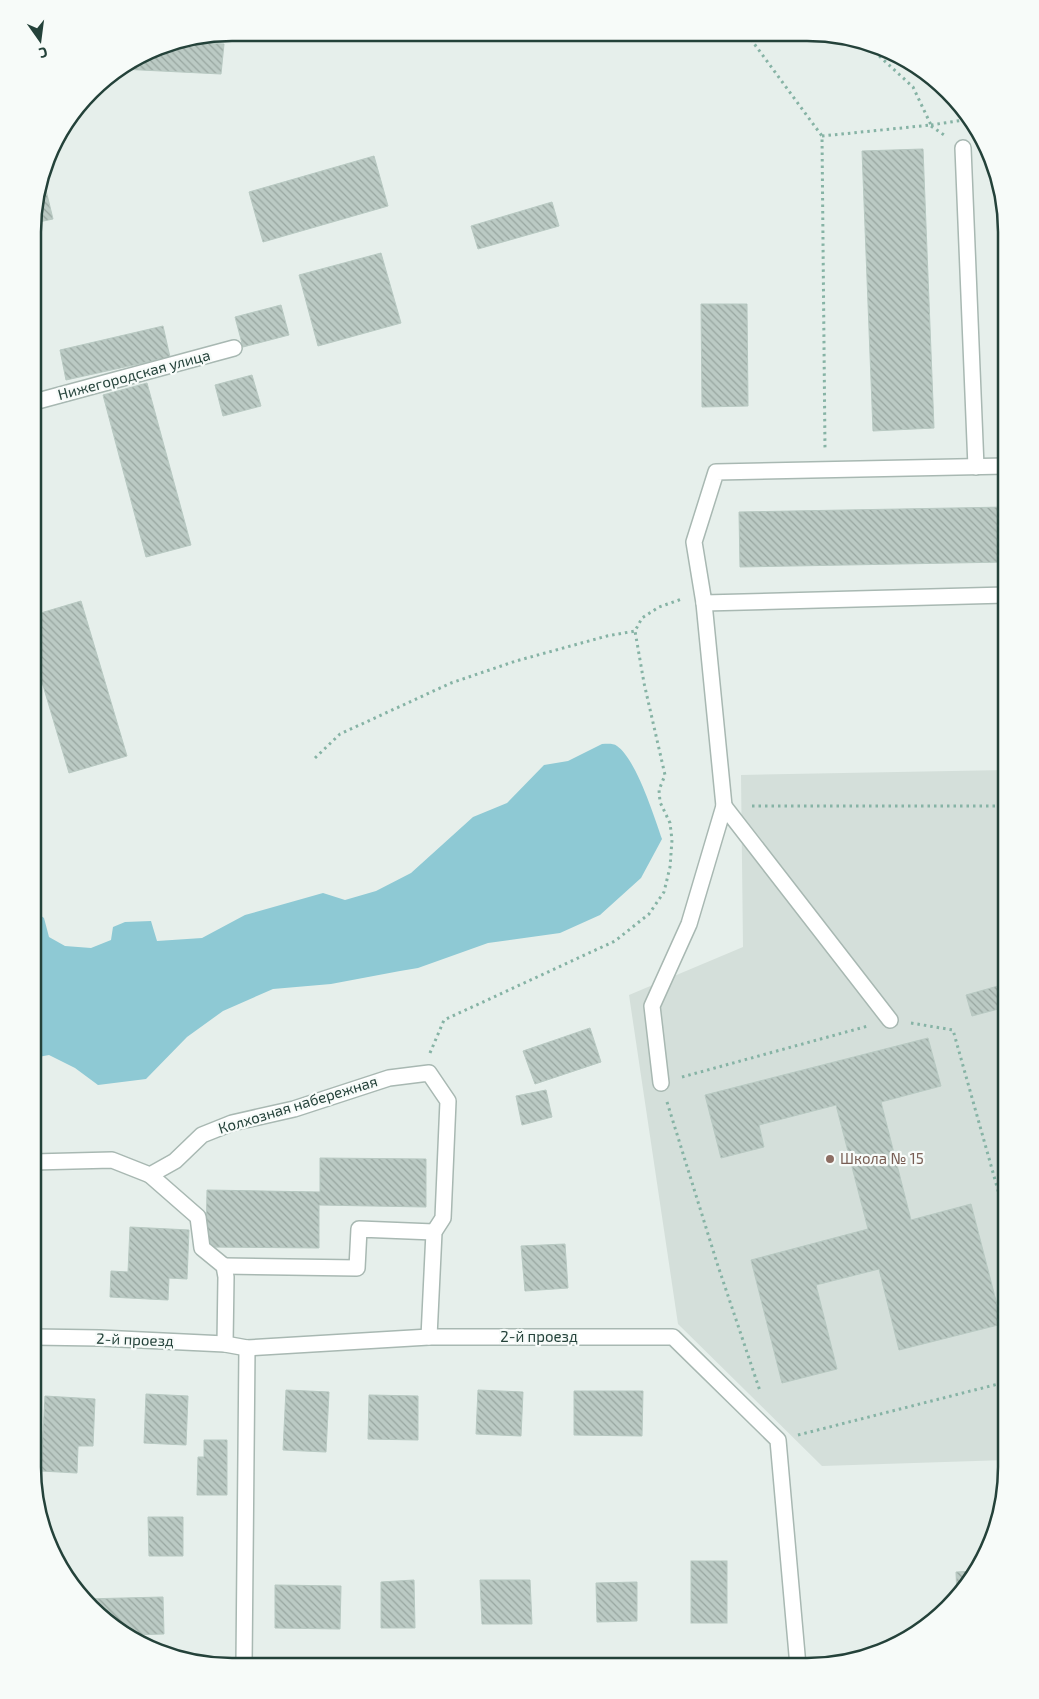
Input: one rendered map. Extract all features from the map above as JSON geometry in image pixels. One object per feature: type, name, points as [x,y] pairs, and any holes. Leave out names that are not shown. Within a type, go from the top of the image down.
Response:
[{"type":"street","points":[[963,148],[976,466]]},
{"type":"street","name":"Нижегородская улица","points":[[41,400],[234,348]]},
{"type":"street","points":[[661,1083],[652,1006],[689,924],[724,806],[703,598],[694,542],[716,472],[998,466]]},
{"type":"street","points":[[703,598],[998,595]]},
{"type":"street","points":[[724,806],[890,1020]]},
{"type":"street","points":[[429,1337],[434,1232],[443,1218],[448,1101],[430,1073]]},
{"type":"street","name":"Колхозная набережная","points":[[150,1175],[175,1162],[202,1135],[232,1123],[294,1109],[389,1078],[430,1073]]},
{"type":"street","points":[[41,1162],[112,1160],[150,1175],[198,1217],[202,1248],[224,1266],[357,1268],[359,1229],[434,1232]]},
{"type":"street","points":[[224,1266],[226,1277],[225,1344]]},
{"type":"street","name":"2-й проезд","points":[[41,1337],[225,1344],[247,1348],[429,1337],[673,1337],[778,1440]]},
{"type":"street","points":[[244,1658],[247,1348]]},
{"type":"street","points":[[778,1440],[797,1658]]},
{"type":"path","points":[[753,41],[822,136],[825,469]]},
{"type":"path","points":[[878,55],[913,87],[931,125]]},
{"type":"path","points":[[822,136],[931,125],[961,120]]},
{"type":"path","points":[[430,1073],[430,1053],[444,1020],[615,941],[649,914],[664,892],[670,868],[672,840],[670,823],[660,802],[659,790],[665,775],[644,683],[635,631],[642,618],[659,607],[703,598]]},
{"type":"path","points":[[315,758],[340,734],[451,683],[516,661],[607,636],[635,631]]},
{"type":"path","points":[[724,806],[998,806]]},
{"type":"path","points":[[761,1395],[722,1280],[661,1083],[890,1020],[953,1030],[998,1190]]},
{"type":"path","points":[[778,1440],[998,1384]]},
{"type":"shaded area","name":"Школа № 15","points":[[998,770],[998,1460],[822,1466],[678,1324],[629,995],[743,947],[741,775]]},
{"type":"water","points":[[602,744],[617,746],[631,763],[644,789],[662,839],[641,878],[600,915],[560,933],[488,943],[418,968],[331,984],[273,989],[223,1011],[187,1037],[146,1079],[98,1085],[75,1068],[49,1055],[41,1056],[41,916],[44,918],[49,937],[65,946],[91,948],[111,940],[113,927],[125,922],[151,921],[157,941],[202,938],[245,915],[323,893],[345,900],[376,891],[411,873],[473,817],[507,803],[544,765],[568,761]]},
{"type":"building","points":[[207,43],[224,44],[221,74],[132,70],[171,51]]},
{"type":"building","points":[[923,149],[934,428],[873,431],[862,151]]},
{"type":"building","points":[[374,156],[388,206],[263,242],[249,192]]},
{"type":"building","points":[[46,191],[53,219],[42,221]]},
{"type":"building","points":[[552,202],[559,226],[478,249],[471,226]]},
{"type":"building","points":[[381,253],[401,323],[318,346],[299,275]]},
{"type":"building","points":[[701,304],[747,304],[748,406],[702,407]]},
{"type":"building","points":[[281,305],[289,335],[243,347],[235,317]]},
{"type":"building","points":[[163,326],[170,357],[66,380],[60,350]]},
{"type":"building","points":[[252,375],[261,406],[223,416],[215,385]]},
{"type":"building","points":[[147,383],[191,545],[146,557],[103,395]]},
{"type":"building","points":[[998,507],[998,562],[740,567],[739,512]]},
{"type":"building","points":[[81,601],[127,756],[69,773],[41,679],[41,613]]},
{"type":"building","points":[[998,986],[998,1009],[972,1016],[966,995]]},
{"type":"building","points":[[590,1028],[601,1062],[535,1084],[523,1051]]},
{"type":"building","points":[[928,1038],[941,1086],[881,1102],[911,1220],[971,1204],[998,1309],[998,1325],[899,1350],[879,1269],[816,1285],[837,1369],[782,1383],[751,1260],[868,1229],[836,1105],[759,1125],[764,1147],[721,1158],[705,1095]]},
{"type":"building","points":[[546,1090],[552,1117],[522,1125],[516,1096]]},
{"type":"building","points":[[320,1158],[426,1159],[426,1207],[319,1205],[319,1248],[206,1247],[207,1190],[320,1192]]},
{"type":"building","points":[[130,1227],[189,1230],[187,1279],[169,1278],[168,1300],[110,1297],[111,1271],[128,1272]]},
{"type":"building","points":[[565,1244],[568,1288],[525,1291],[521,1246]]},
{"type":"building","points":[[286,1390],[329,1392],[326,1452],[283,1450]]},
{"type":"building","points":[[478,1390],[523,1392],[521,1436],[476,1434]]},
{"type":"building","points":[[574,1391],[643,1391],[642,1436],[574,1435]]},
{"type":"building","points":[[146,1394],[188,1396],[186,1445],[144,1443]]},
{"type":"building","points":[[369,1395],[418,1396],[418,1440],[368,1439]]},
{"type":"building","points":[[45,1396],[95,1399],[93,1446],[78,1446],[77,1473],[41,1471]]},
{"type":"building","points":[[204,1440],[227,1440],[227,1495],[197,1495],[198,1457],[204,1457]]},
{"type":"building","points":[[148,1517],[183,1517],[183,1556],[149,1556]]},
{"type":"building","points":[[691,1561],[727,1561],[727,1623],[691,1623]]},
{"type":"building","points":[[967,1571],[957,1585],[956,1572]]},
{"type":"building","points":[[414,1580],[415,1628],[381,1628],[381,1582]]},
{"type":"building","points":[[480,1580],[530,1580],[532,1624],[482,1624]]},
{"type":"building","points":[[637,1582],[637,1621],[597,1622],[596,1583]]},
{"type":"building","points":[[275,1585],[341,1586],[340,1629],[275,1628]]},
{"type":"building","points":[[163,1597],[164,1634],[142,1635],[126,1626],[94,1599]]},
{"type":"place","name":"Школа № 15","points":[[830,1159]]}]
